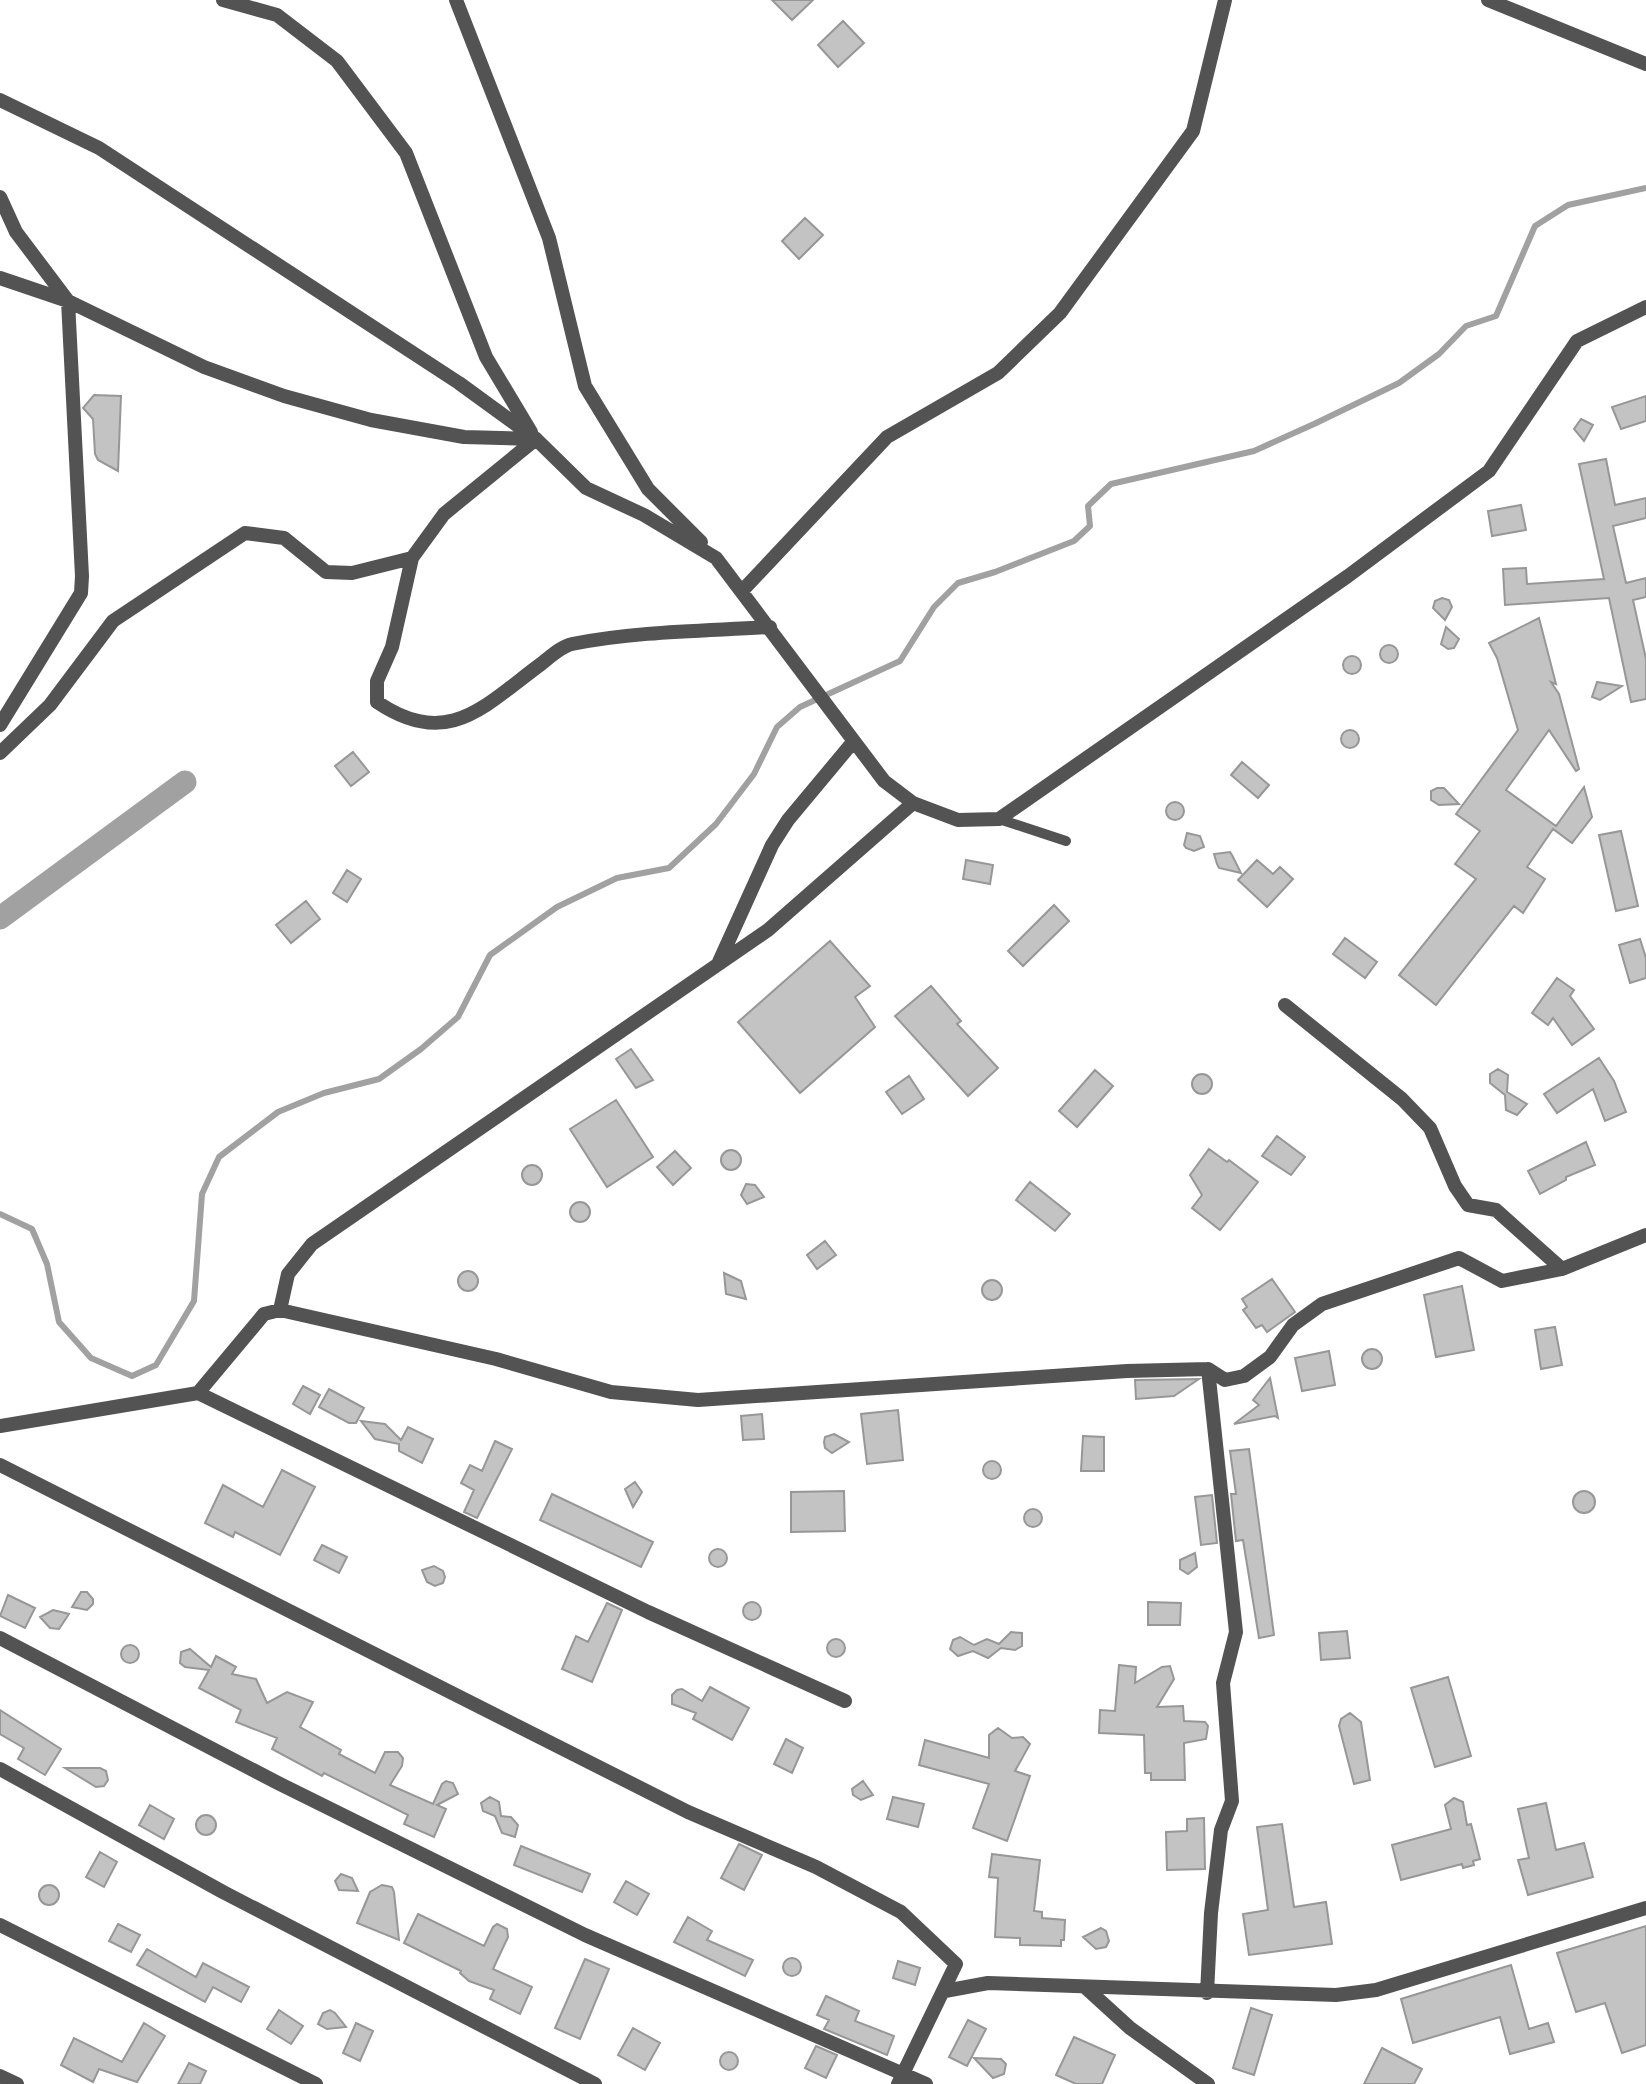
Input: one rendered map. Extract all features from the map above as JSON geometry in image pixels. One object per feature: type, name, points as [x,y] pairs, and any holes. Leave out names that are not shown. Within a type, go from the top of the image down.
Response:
[{"type":"street","points":[[222,0],[278,15],[337,61],[406,153],[486,357],[536,439]]},
{"type":"street","points":[[742,591],[887,437],[998,373],[1060,313],[1193,131],[1225,0]]},
{"type":"street","points":[[1488,0],[1646,64]]},
{"type":"street","points":[[456,3],[549,238],[585,386],[648,489],[716,558],[770,627],[842,729],[884,781],[914,803],[958,820],[999,819],[1348,576],[1489,471],[1577,341],[1646,307]]},
{"type":"street","points":[[0,100],[99,148],[459,383],[536,439],[586,488],[644,515],[716,558]]},
{"type":"street","points":[[0,197],[16,232],[68,301],[81,593],[0,725]]},
{"type":"street","points":[[0,278],[68,301],[204,366],[284,396],[371,420],[464,437],[536,439]]},
{"type":"street","points":[[536,439],[444,514],[412,558],[392,648],[377,681],[377,702],[402,719],[437,725],[475,713],[569,644],[657,634],[770,627]]},
{"type":"street","points":[[0,753],[50,705],[113,621],[245,533],[284,538],[326,572],[352,573],[412,558]]},
{"type":"street","points":[[719,964],[772,845],[788,820],[853,742]]},
{"type":"street","points":[[280,1310],[288,1274],[312,1244],[768,930],[914,803]]},
{"type":"street","points":[[1284,1005],[1402,1099],[1430,1128],[1455,1186],[1468,1205],[1496,1210],[1562,1269]]},
{"type":"street","points":[[198,1393],[264,1314],[280,1310],[496,1359],[611,1392],[698,1400],[1208,1368],[1225,1380],[1244,1376],[1270,1357],[1293,1325],[1322,1304],[1459,1258],[1502,1280],[1562,1269],[1646,1235]]},
{"type":"street","points":[[1207,1993],[1211,1913],[1221,1830],[1232,1801],[1223,1683],[1236,1632],[1208,1368]]},
{"type":"street","points":[[0,1426],[198,1393],[649,1612],[845,1701]]},
{"type":"street","points":[[0,1465],[688,1812],[816,1867],[901,1912],[956,1964],[900,2079]]},
{"type":"street","points":[[0,1638],[278,1783],[585,1935],[900,2079],[926,2084]]},
{"type":"street","points":[[0,1769],[223,1892],[595,2084]]},
{"type":"street","points":[[945,1991],[988,1983],[1207,1993],[1336,1995],[1377,1990],[1646,1908]]},
{"type":"street","points":[[0,1925],[316,2084]]},
{"type":"street","points":[[1085,1987],[1130,2028],[1209,2084]]},
{"type":"street","points":[[0,2076],[17,2084]]},
{"type":"lane","points":[[999,819],[1066,841]]},
{"type":"building","points":[[772,0],[813,0],[792,20]]},
{"type":"building","points":[[843,21],[864,43],[838,67],[818,45]]},
{"type":"building","points":[[805,218],[823,235],[799,259],[782,241]]},
{"type":"building","points":[[94,395],[121,396],[118,471],[98,460],[95,454],[93,419],[83,408]]},
{"type":"building","points":[[1646,396],[1646,421],[1621,429],[1612,407]]},
{"type":"building","points":[[1581,419],[1593,425],[1584,441],[1574,429]]},
{"type":"building","points":[[1606,459],[1615,505],[1646,498],[1646,518],[1613,526],[1626,583],[1646,578],[1646,597],[1633,600],[1646,659],[1646,699],[1631,702],[1609,598],[1505,605],[1503,569],[1526,568],[1527,584],[1604,579],[1579,464]]},
{"type":"building","points":[[1521,505],[1526,530],[1492,536],[1488,511]]},
{"type":"building","points":[[1442,598],[1449,600],[1452,607],[1445,620],[1433,608],[1435,601]]},
{"type":"building","points":[[1539,618],[1556,684],[1551,682],[1559,694],[1579,769],[1576,771],[1549,730],[1506,790],[1556,826],[1584,787],[1592,817],[1572,843],[1553,829],[1527,867],[1545,879],[1523,913],[1514,906],[1436,1005],[1399,975],[1476,879],[1455,864],[1480,831],[1456,814],[1518,730],[1497,658],[1489,643]]},
{"type":"building","points":[[1446,627],[1459,639],[1454,648],[1448,649],[1441,644]]},
{"type":"building","points":[[1389,645],[1395,648],[1398,654],[1395,660],[1389,663],[1383,660],[1380,654],[1383,648]]},
{"type":"building","points":[[1352,656],[1358,659],[1361,665],[1358,671],[1352,674],[1346,671],[1343,665],[1346,659]]},
{"type":"building","points":[[1597,682],[1622,686],[1600,700],[1592,697]]},
{"type":"building","points":[[1350,730],[1356,733],[1359,739],[1356,745],[1350,748],[1344,745],[1341,739],[1344,733]]},
{"type":"building","points":[[353,752],[369,772],[351,786],[335,766]]},
{"type":"building","points":[[1242,762],[1269,785],[1258,798],[1231,775]]},
{"type":"building","points":[[1444,788],[1459,804],[1439,805],[1431,800],[1431,791]]},
{"type":"building","points":[[1175,802],[1183,807],[1184,811],[1179,819],[1175,820],[1167,815],[1166,811],[1171,803]]},
{"type":"building","points":[[1621,831],[1638,906],[1616,911],[1599,835]]},
{"type":"building","points":[[1187,833],[1200,836],[1204,847],[1194,851],[1186,848],[1184,845]]},
{"type":"building","points":[[1230,852],[1241,873],[1219,868],[1214,854]]},
{"type":"building","points":[[966,860],[993,865],[990,884],[963,879]]},
{"type":"building","points":[[1257,860],[1273,874],[1280,867],[1293,879],[1267,907],[1238,880]]},
{"type":"building","points":[[347,870],[361,879],[347,902],[333,893]]},
{"type":"building","points":[[306,901],[320,919],[291,943],[276,925]]},
{"type":"building","points":[[1054,905],[1069,921],[1023,966],[1008,951]]},
{"type":"building","points":[[1345,938],[1377,962],[1365,978],[1333,954]]},
{"type":"building","points":[[1640,939],[1646,958],[1646,978],[1630,983],[1619,945]]},
{"type":"building","points":[[830,941],[870,986],[855,997],[875,1027],[800,1093],[738,1022]]},
{"type":"building","points":[[1557,978],[1574,990],[1570,996],[1594,1029],[1572,1045],[1553,1018],[1548,1025],[1532,1013]]},
{"type":"building","points":[[931,986],[961,1021],[957,1024],[998,1068],[968,1096],[895,1016]]},
{"type":"building","points":[[631,1049],[653,1080],[636,1088],[616,1059]]},
{"type":"building","points":[[1599,1058],[1614,1081],[1626,1112],[1605,1121],[1593,1089],[1557,1113],[1544,1094]]},
{"type":"building","points":[[1498,1069],[1508,1075],[1507,1092],[1527,1104],[1517,1115],[1506,1110],[1505,1095],[1490,1083],[1490,1074]]},
{"type":"building","points":[[1095,1070],[1113,1086],[1077,1127],[1059,1111]]},
{"type":"building","points":[[1202,1074],[1209,1077],[1212,1084],[1209,1091],[1202,1094],[1195,1091],[1192,1084],[1195,1077]]},
{"type":"building","points":[[909,1076],[924,1099],[902,1114],[886,1092]]},
{"type":"building","points":[[616,1100],[653,1157],[607,1187],[570,1129]]},
{"type":"building","points":[[1277,1136],[1305,1157],[1291,1175],[1262,1156]]},
{"type":"building","points":[[1586,1142],[1595,1165],[1566,1177],[1566,1180],[1540,1194],[1528,1171]]},
{"type":"building","points":[[1209,1149],[1258,1182],[1220,1230],[1192,1208],[1202,1195],[1190,1175]]},
{"type":"building","points":[[731,1150],[738,1153],[741,1160],[738,1167],[731,1170],[724,1167],[721,1160],[724,1153]]},
{"type":"building","points":[[675,1151],[691,1168],[673,1185],[657,1167]]},
{"type":"building","points":[[528,1165],[536,1165],[542,1175],[536,1185],[528,1185],[522,1179],[522,1171]]},
{"type":"building","points":[[1030,1182],[1070,1214],[1055,1231],[1016,1200]]},
{"type":"building","points":[[746,1184],[755,1185],[764,1197],[747,1204],[741,1195]]},
{"type":"building","points":[[580,1202],[587,1205],[590,1212],[587,1219],[580,1222],[573,1219],[570,1212],[573,1205]]},
{"type":"building","points":[[825,1241],[836,1255],[817,1269],[807,1255]]},
{"type":"building","points":[[468,1271],[475,1274],[478,1281],[475,1288],[468,1291],[461,1288],[458,1281],[461,1274]]},
{"type":"building","points":[[724,1273],[741,1281],[746,1299],[726,1294]]},
{"type":"building","points":[[1272,1279],[1295,1312],[1267,1332],[1262,1325],[1256,1328],[1243,1310],[1247,1307],[1242,1299]]},
{"type":"building","points":[[992,1280],[999,1283],[1002,1290],[999,1297],[992,1300],[985,1297],[982,1290],[985,1283]]},
{"type":"building","points":[[1462,1286],[1474,1350],[1436,1357],[1424,1295]]},
{"type":"building","points":[[1555,1327],[1562,1365],[1541,1369],[1535,1330]]},
{"type":"building","points":[[1372,1349],[1379,1352],[1382,1359],[1379,1366],[1372,1369],[1365,1366],[1362,1359],[1365,1352]]},
{"type":"building","points":[[1329,1351],[1335,1385],[1302,1391],[1295,1358]]},
{"type":"building","points":[[1270,1378],[1278,1418],[1275,1416],[1234,1424],[1259,1405],[1253,1400]]},
{"type":"building","points":[[1199,1379],[1174,1396],[1136,1399],[1135,1380]]},
{"type":"building","points":[[303,1386],[320,1395],[310,1414],[293,1404]]},
{"type":"building","points":[[329,1389],[364,1408],[356,1423],[349,1423],[319,1407]]},
{"type":"building","points":[[898,1410],[903,1460],[867,1464],[861,1414]]},
{"type":"building","points":[[762,1414],[764,1439],[743,1440],[741,1416]]},
{"type":"building","points":[[361,1421],[385,1424],[401,1440],[408,1427],[433,1439],[422,1463],[399,1451],[399,1444],[375,1439]]},
{"type":"building","points":[[834,1434],[849,1442],[832,1453],[825,1448],[824,1442],[825,1437]]},
{"type":"building","points":[[1083,1436],[1104,1437],[1104,1471],[1081,1471]]},
{"type":"building","points":[[495,1441],[512,1449],[477,1518],[464,1512],[474,1490],[461,1483],[470,1465],[482,1471]]},
{"type":"building","points":[[1249,1449],[1274,1635],[1259,1638],[1243,1540],[1236,1541],[1231,1494],[1236,1494],[1230,1451]]},
{"type":"building","points":[[988,1461],[996,1461],[1001,1470],[999,1477],[988,1479],[983,1474],[983,1466]]},
{"type":"building","points":[[282,1470],[315,1487],[280,1555],[235,1532],[233,1537],[205,1523],[223,1485],[263,1507]]},
{"type":"building","points":[[635,1482],[642,1492],[633,1507],[625,1489]]},
{"type":"building","points":[[844,1491],[845,1531],[791,1532],[791,1492]]},
{"type":"building","points":[[1584,1491],[1592,1494],[1595,1502],[1592,1510],[1584,1513],[1576,1510],[1573,1502],[1576,1494]]},
{"type":"building","points":[[552,1494],[653,1542],[641,1567],[540,1520]]},
{"type":"building","points":[[1212,1495],[1217,1543],[1201,1545],[1195,1497]]},
{"type":"building","points":[[1029,1509],[1037,1509],[1042,1518],[1040,1525],[1029,1527],[1024,1522],[1024,1514]]},
{"type":"building","points":[[322,1545],[347,1557],[339,1573],[314,1560]]},
{"type":"building","points":[[714,1549],[722,1549],[727,1558],[725,1565],[714,1567],[709,1562],[709,1554]]},
{"type":"building","points":[[1195,1553],[1197,1567],[1188,1574],[1180,1569],[1180,1560]]},
{"type":"building","points":[[434,1566],[443,1571],[445,1577],[443,1583],[435,1586],[427,1582],[422,1570]]},
{"type":"building","points":[[81,1592],[87,1592],[93,1599],[93,1604],[87,1610],[72,1607]]},
{"type":"building","points":[[8,1595],[35,1608],[25,1628],[0,1616]]},
{"type":"building","points":[[748,1602],[756,1602],[761,1611],[759,1618],[748,1620],[743,1615],[743,1607]]},
{"type":"building","points":[[1148,1602],[1181,1603],[1180,1625],[1148,1625]]},
{"type":"building","points":[[607,1603],[622,1610],[592,1682],[562,1669],[576,1636],[588,1642]]},
{"type":"building","points":[[53,1610],[69,1614],[59,1629],[50,1628],[40,1617]]},
{"type":"building","points":[[1347,1631],[1350,1658],[1321,1660],[1319,1633]]},
{"type":"building","points":[[1011,1632],[1022,1633],[1022,1646],[1015,1650],[1001,1648],[988,1658],[973,1651],[958,1656],[950,1649],[953,1640],[960,1637],[974,1645],[987,1639],[999,1644]]},
{"type":"building","points":[[832,1639],[840,1639],[845,1648],[843,1655],[832,1657],[827,1652],[827,1644]]},
{"type":"building","points":[[126,1645],[134,1645],[139,1654],[137,1661],[126,1663],[121,1658],[121,1650]]},
{"type":"building","points":[[190,1649],[211,1667],[216,1656],[236,1667],[232,1674],[256,1679],[267,1703],[287,1692],[313,1702],[300,1727],[341,1750],[339,1754],[375,1773],[385,1752],[398,1752],[403,1758],[402,1766],[390,1785],[433,1804],[442,1784],[446,1781],[453,1783],[458,1794],[437,1805],[446,1809],[434,1837],[404,1824],[408,1815],[324,1773],[322,1776],[272,1749],[277,1738],[236,1722],[241,1710],[199,1688],[209,1670],[185,1667],[180,1663],[181,1652]]},
{"type":"building","points":[[1119,1665],[1136,1667],[1135,1683],[1162,1667],[1170,1666],[1174,1679],[1157,1707],[1183,1706],[1184,1721],[1205,1722],[1208,1726],[1206,1739],[1184,1743],[1185,1780],[1151,1780],[1151,1773],[1145,1773],[1144,1735],[1099,1733],[1100,1710],[1115,1711]]},
{"type":"building","points":[[1448,1677],[1471,1756],[1435,1767],[1411,1688]]},
{"type":"building","points":[[710,1687],[749,1708],[732,1740],[693,1719],[696,1713],[672,1704],[672,1695],[677,1690],[682,1689],[702,1701]]},
{"type":"building","points":[[0,1710],[61,1749],[45,1775],[18,1759],[24,1748],[0,1734]]},
{"type":"building","points":[[1350,1713],[1361,1722],[1370,1780],[1354,1784],[1339,1726],[1341,1719]]},
{"type":"building","points":[[998,1728],[1012,1738],[1023,1737],[1030,1744],[1015,1771],[1030,1776],[1007,1841],[973,1828],[989,1784],[919,1765],[925,1740],[989,1758],[989,1735]]},
{"type":"building","points":[[786,1739],[803,1748],[792,1773],[774,1764]]},
{"type":"building","points":[[65,1768],[100,1768],[106,1771],[108,1780],[104,1786],[96,1787]]},
{"type":"building","points":[[863,1781],[873,1795],[861,1800],[853,1795],[852,1789]]},
{"type":"building","points":[[490,1797],[499,1802],[501,1816],[511,1817],[518,1825],[515,1837],[502,1833],[495,1816],[483,1811],[481,1803]]},
{"type":"building","points":[[893,1797],[924,1804],[918,1827],[887,1819]]},
{"type":"building","points":[[1454,1798],[1463,1802],[1467,1825],[1471,1824],[1480,1859],[1473,1861],[1474,1865],[1463,1868],[1462,1864],[1401,1880],[1392,1845],[1451,1829],[1445,1805]]},
{"type":"building","points":[[1546,1803],[1556,1850],[1584,1843],[1593,1877],[1528,1895],[1518,1860],[1529,1858],[1518,1809]]},
{"type":"building","points":[[150,1805],[174,1819],[164,1839],[139,1825]]},
{"type":"building","points":[[206,1815],[213,1818],[216,1825],[213,1832],[206,1835],[199,1832],[196,1825],[199,1818]]},
{"type":"building","points":[[1204,1818],[1205,1869],[1167,1870],[1166,1832],[1187,1831],[1187,1819]]},
{"type":"building","points":[[1282,1824],[1294,1907],[1326,1902],[1332,1944],[1249,1955],[1243,1914],[1268,1910],[1257,1827]]},
{"type":"building","points":[[739,1844],[762,1855],[744,1890],[721,1878]]},
{"type":"building","points":[[521,1846],[590,1874],[582,1892],[514,1865]]},
{"type":"building","points":[[100,1852],[117,1862],[104,1887],[86,1877]]},
{"type":"building","points":[[992,1854],[1040,1860],[1034,1911],[1042,1912],[1042,1918],[1065,1920],[1061,1946],[1020,1945],[1020,1938],[995,1937],[998,1878],[989,1877]]},
{"type":"building","points":[[341,1874],[352,1878],[358,1891],[339,1890],[335,1881]]},
{"type":"building","points":[[626,1881],[649,1894],[637,1915],[614,1902]]},
{"type":"building","points":[[45,1885],[53,1885],[59,1895],[53,1905],[45,1905],[39,1899],[39,1891]]},
{"type":"building","points":[[382,1885],[392,1887],[394,1892],[399,1940],[357,1923],[370,1892]]},
{"type":"building","points":[[418,1914],[484,1946],[497,1924],[507,1929],[508,1937],[493,1969],[532,1987],[520,2014],[490,1999],[494,1990],[469,1981],[461,1971],[404,1943]]},
{"type":"building","points":[[688,1917],[712,1931],[707,1940],[753,1960],[745,1976],[674,1942]]},
{"type":"building","points":[[118,1924],[140,1935],[131,1952],[109,1941]]},
{"type":"building","points":[[1646,1926],[1646,2045],[1622,2053],[1605,2003],[1576,2012],[1557,1953]]},
{"type":"building","points":[[1101,1928],[1106,1931],[1109,1941],[1106,1947],[1096,1949],[1083,1937]]},
{"type":"building","points":[[147,1949],[196,1977],[203,1963],[249,1987],[241,2002],[213,1987],[205,2002],[137,1965]]},
{"type":"building","points":[[788,1958],[796,1958],[801,1967],[799,1974],[788,1976],[783,1971],[783,1963]]},
{"type":"building","points":[[585,1959],[609,1969],[580,2039],[555,2028]]},
{"type":"building","points":[[898,1961],[920,1968],[915,1985],[893,1978]]},
{"type":"building","points":[[1511,1965],[1529,2029],[1548,2023],[1554,2042],[1510,2054],[1500,2017],[1413,2043],[1401,1999]]},
{"type":"building","points":[[826,1996],[859,2011],[855,2021],[894,2036],[887,2055],[824,2029],[829,2020],[817,2015]]},
{"type":"building","points":[[1251,2008],[1272,2015],[1254,2075],[1233,2068]]},
{"type":"building","points":[[279,2010],[303,2026],[291,2044],[267,2029]]},
{"type":"building","points":[[330,2010],[346,2027],[327,2029],[318,2024],[323,2013]]},
{"type":"building","points":[[968,2020],[986,2029],[967,2066],[949,2057]]},
{"type":"building","points":[[144,2023],[165,2036],[137,2082],[99,2069],[93,2082],[61,2065],[74,2038],[122,2062]]},
{"type":"building","points":[[356,2023],[373,2031],[360,2061],[343,2053]]},
{"type":"building","points":[[633,2028],[660,2043],[645,2070],[618,2055]]},
{"type":"building","points":[[1074,2037],[1115,2055],[1102,2084],[1076,2084],[1056,2075]]},
{"type":"building","points":[[816,2046],[837,2055],[826,2078],[805,2068]]},
{"type":"building","points":[[1382,2048],[1422,2069],[1414,2084],[1364,2084]]},
{"type":"building","points":[[725,2052],[733,2052],[738,2061],[736,2068],[725,2070],[720,2065],[720,2057]]},
{"type":"building","points":[[974,2058],[1001,2059],[1006,2064],[1004,2074],[993,2078]]},
{"type":"building","points":[[189,2063],[206,2071],[200,2084],[178,2084]]},
{"type":"waterway","points":[[0,1214],[32,1229],[47,1264],[59,1322],[91,1358],[132,1376],[156,1365],[194,1301],[202,1194],[219,1157],[278,1112],[324,1093],[379,1079],[421,1049],[458,1017],[490,955],[557,907],[617,878],[669,868],[716,824],[754,774],[777,727],[800,707],[900,661],[934,607],[958,583],[995,572],[1074,541],[1090,526],[1088,506],[1111,484],[1254,451],[1399,383],[1439,354],[1466,326],[1496,316],[1535,226],[1568,205],[1646,188]]},
{"type":"waterway","points":[[0,918],[185,782]]}]
